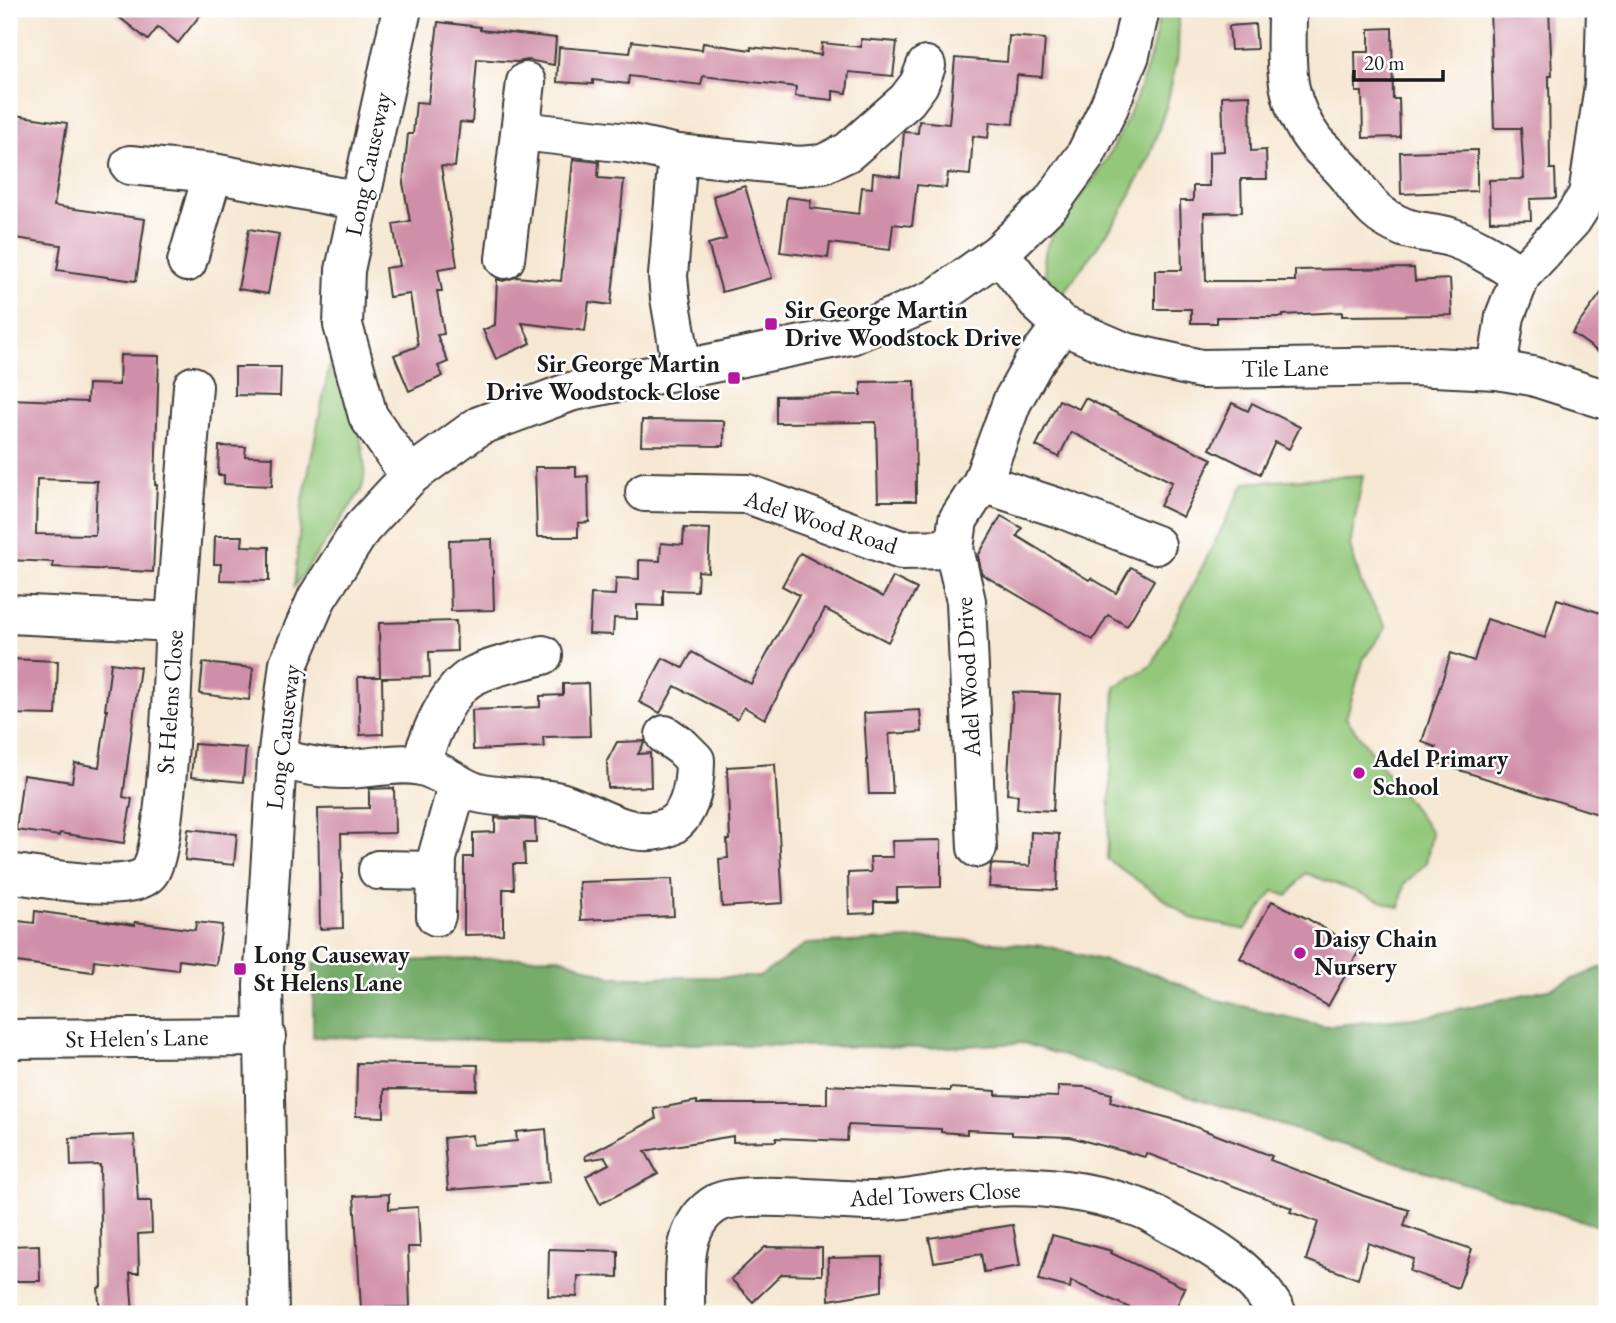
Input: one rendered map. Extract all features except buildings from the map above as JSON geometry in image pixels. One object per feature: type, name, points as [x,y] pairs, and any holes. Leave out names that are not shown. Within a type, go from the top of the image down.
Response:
[{"type":"street","name":"Long Causeway","points":[[269,1314],[263,985],[278,760],[289,663],[317,598],[362,528],[410,476],[368,416],[343,326],[345,270],[402,9]]},
{"type":"street","points":[[410,476],[479,426],[570,391],[851,335],[935,299],[999,253],[1051,203],[1085,156],[1130,55],[1140,9]]},
{"type":"street","points":[[1287,9],[1287,76],[1290,98],[1300,120],[1348,177],[1362,198],[1384,217],[1404,227],[1470,243],[1521,275]]},
{"type":"street","points":[[1497,370],[1505,316],[1521,275],[1573,220],[1588,195],[1604,86],[1606,9]]},
{"type":"street","points":[[521,131],[627,143],[678,154],[799,166],[823,164],[848,152],[907,100],[919,84],[926,66]]},
{"type":"street","points":[[505,259],[526,82]]},
{"type":"street","points":[[678,154],[668,276],[682,368]]},
{"type":"street","points":[[130,165],[213,173],[360,201]]},
{"type":"street","points":[[187,262],[213,173]]},
{"type":"street","name":"Tile Lane","points":[[999,253],[1040,305],[1062,326],[1125,352],[1201,369],[1412,366],[1497,370],[1532,376],[1607,400]]},
{"type":"street","name":"Adel Wood Drive","points":[[977,848],[966,601],[954,549],[958,520],[982,483],[1012,401],[1033,364],[1062,326]]},
{"type":"street","name":"St Helens Close","points":[[9,873],[118,885],[137,882],[150,873],[158,854],[193,386]]},
{"type":"street","points":[[982,483],[1065,510],[1156,545]]},
{"type":"street","name":"Adel Wood Road","points":[[645,492],[748,494],[901,550],[954,549]]},
{"type":"street","points":[[9,614],[175,622]]},
{"type":"street","points":[[420,765],[427,743],[457,689],[473,675],[543,655]]},
{"type":"street","points":[[278,760],[344,769],[399,764],[420,765],[439,771],[458,785],[478,793],[559,802],[612,825],[635,830],[659,830],[677,822],[687,807],[695,782],[695,761],[665,735]]},
{"type":"street","points":[[436,916],[436,871],[440,845],[458,785]]},
{"type":"street","points":[[378,870],[436,871]]},
{"type":"street","name":"St Helen's Lane","points":[[9,1039],[266,1037]]},
{"type":"street","name":"Adel Towers Close","points":[[685,1314],[686,1254],[692,1231],[700,1217],[717,1203],[739,1197],[872,1202],[915,1199],[958,1189],[992,1186],[1066,1190],[1138,1207],[1202,1241],[1246,1274],[1270,1301],[1277,1314]]},
{"type":"green space","points":[[1160,9],[1179,9],[1178,55],[1167,104],[1149,158],[1120,215],[1060,298],[1046,272],[1044,261],[1048,243],[1061,221],[1101,169],[1121,132],[1146,72]]},
{"type":"green space","points":[[331,357],[361,442],[364,476],[361,491],[294,587],[302,506]]},
{"type":"green space","points":[[1363,475],[1350,546],[1361,583],[1386,628],[1364,658],[1346,718],[1432,833],[1426,863],[1404,884],[1400,908],[1305,873],[1288,896],[1274,891],[1245,930],[1191,918],[1107,859],[1115,687],[1152,665],[1245,483]]},
{"type":"green space","points":[[933,938],[1046,946],[1156,974],[1214,999],[1324,1026],[1424,1017],[1552,988],[1607,965],[1607,1229],[1023,1043],[928,1048],[313,1037],[313,963],[559,957],[611,977],[759,977],[806,944]]},
{"type":"place","name":"Sir George Martin Drive Woodstock Drive","points":[[771,324]]},
{"type":"place","name":"Sir George Martin Drive Woodstock Close","points":[[734,378]]},
{"type":"place","name":"Adel Primary School","points":[[1359,773]]},
{"type":"place","name":"Daisy Chain Nursery","points":[[1300,953]]},
{"type":"place","name":"Long Causeway St Helens Lane","points":[[240,969]]}]
